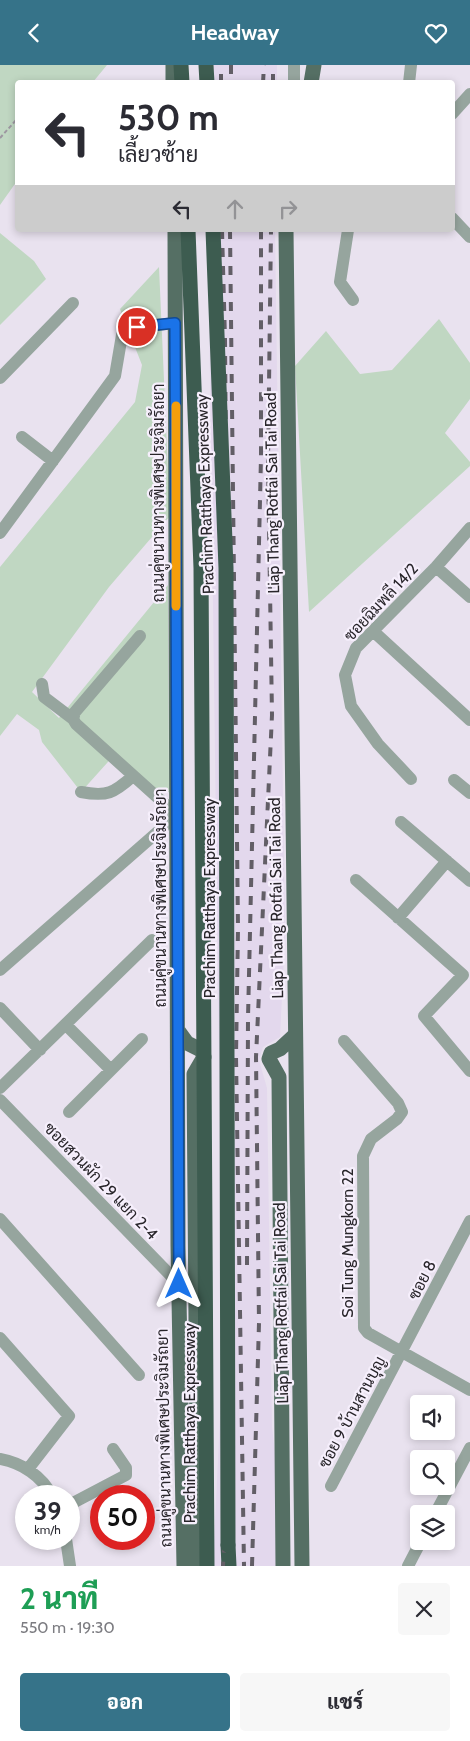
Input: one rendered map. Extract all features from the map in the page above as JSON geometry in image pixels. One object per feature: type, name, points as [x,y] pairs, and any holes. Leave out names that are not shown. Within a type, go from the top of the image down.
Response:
[{"type":"highway","points":[[181,65],[182,80]]},
{"type":"highway","points":[[206,65],[207,80]]},
{"type":"highway","name":"Prachim Ratthaya Expressway","points":[[188,232],[201,568],[208,1566]]},
{"type":"highway","name":"Prachim Ratthaya Expressway","points":[[213,232],[226,568],[228,1566]]},
{"type":"main road","points":[[173,65],[173,80]]},
{"type":"main road","points":[[312,80],[314,65]]},
{"type":"main road","name":"ถนนคู่ขนานทางพิเศษประจิมรัถยา","points":[[175,232],[179,1284],[184,1566]]},
{"type":"main road","name":"Liap Thang Rotfai Sai Tai Road","points":[[286,232],[294,1036],[302,1566]]},
{"type":"main road","points":[[179,1032],[187,1043],[201,1050],[204,1057],[194,1074],[198,1566]]},
{"type":"main road","points":[[283,1566],[279,1077],[269,1056],[294,1036]]},
{"type":"street","points":[[294,65],[294,80]]},
{"type":"street","points":[[410,80],[411,65]]},
{"type":"street","points":[[455,111],[470,94]]},
{"type":"street","points":[[455,221],[470,237]]},
{"type":"street","points":[[348,232],[340,282],[353,300]]},
{"type":"street","points":[[0,378],[73,303]]},
{"type":"street","points":[[0,533],[5,516],[53,461],[115,376],[122,335],[137,327],[175,323]]},
{"type":"street","points":[[22,437],[53,461]]},
{"type":"street","name":"ซอยฉิมพลี 14/2","points":[[411,779],[378,744],[351,706],[345,675],[356,648],[436,567],[470,528]]},
{"type":"street","points":[[436,567],[470,597]]},
{"type":"street","points":[[373,631],[470,720]]},
{"type":"street","points":[[73,719],[74,712],[140,636]]},
{"type":"street","points":[[0,970],[177,815],[76,724],[73,719],[44,697],[42,684]]},
{"type":"street","points":[[81,792],[106,795],[119,789],[133,776]]},
{"type":"street","points":[[454,780],[470,793]]},
{"type":"street","points":[[401,822],[470,881]]},
{"type":"street","points":[[398,917],[447,861]]},
{"type":"street","points":[[356,880],[463,975],[424,1016],[470,1071]]},
{"type":"street","points":[[0,1088],[152,940]]},
{"type":"street","points":[[0,1007],[40,1050]]},
{"type":"street","points":[[66,1025],[111,1071]]},
{"type":"street","points":[[69,1112],[142,1039]]},
{"type":"street","name":"Soi Tung Mungkorn 22","points":[[344,1041],[398,1103],[402,1112],[397,1119],[371,1139],[363,1156],[364,1328],[368,1333],[402,1353],[470,1390]]},
{"type":"street","name":"ซอยสวนผัก 29 แยก 2-4","points":[[0,1101],[179,1284]]},
{"type":"street","points":[[0,1219],[140,1375]]},
{"type":"street","name":"ซอย 8","points":[[402,1353],[470,1221]]},
{"type":"street","points":[[0,1338],[58,1401],[69,1417],[28,1469]]},
{"type":"street","name":"ซอย 9 บ้านสานบุญ","points":[[331,1485],[402,1353]]},
{"type":"street","points":[[440,1505],[470,1447]]},
{"type":"street","points":[[80,1499],[126,1475],[126,1468],[113,1449]]},
{"type":"street","points":[[0,1459],[13,1461],[28,1469],[47,1485]]},
{"type":"street","points":[[68,1550],[70,1566]]},
{"type":"street","points":[[408,1566],[416,1550]]},
{"type":"path","points":[[0,138],[15,121]]},
{"type":"shaded area","points":[[204,65],[277,65],[277,80],[205,80]]},
{"type":"shaded area","points":[[208,232],[275,232],[285,935],[280,1037],[263,1047],[259,1060],[267,1088],[272,1427],[288,1566],[213,1566],[223,1353]]},
{"type":"green space","points":[[0,65],[107,65],[95,80],[15,80],[15,184],[0,205]]},
{"type":"green space","points":[[0,233],[34,261],[46,279],[0,325]]},
{"type":"green space","points":[[159,267],[170,516],[109,587],[32,692],[59,718],[168,585],[169,792],[160,793],[116,753],[81,792],[42,742],[39,730],[17,714],[0,736],[0,567],[135,402],[142,365],[120,309]]},
{"type":"green space","points":[[439,319],[470,363],[470,399],[445,433],[470,462],[470,466],[309,612],[295,366],[326,331],[360,374],[392,370]]},
{"type":"railway","points":[[221,65],[221,80]]},
{"type":"railway","points":[[231,65],[231,80]]},
{"type":"railway","points":[[263,80],[264,65]]},
{"type":"railway","points":[[273,65],[273,80]]},
{"type":"railway","points":[[222,232],[225,339],[230,928],[228,1057],[233,1402],[223,1566]]},
{"type":"railway","points":[[230,232],[238,928],[236,1056],[244,1566]]},
{"type":"railway","points":[[247,1265],[248,1018],[261,457],[261,232]]},
{"type":"railway","points":[[252,1566],[259,1323],[256,1057],[272,715],[268,464],[271,232]]},
{"type":"slow traffic","points":[[176,406],[176,606]]},
{"type":"route","points":[[137,327],[175,323],[179,1284]]}]
